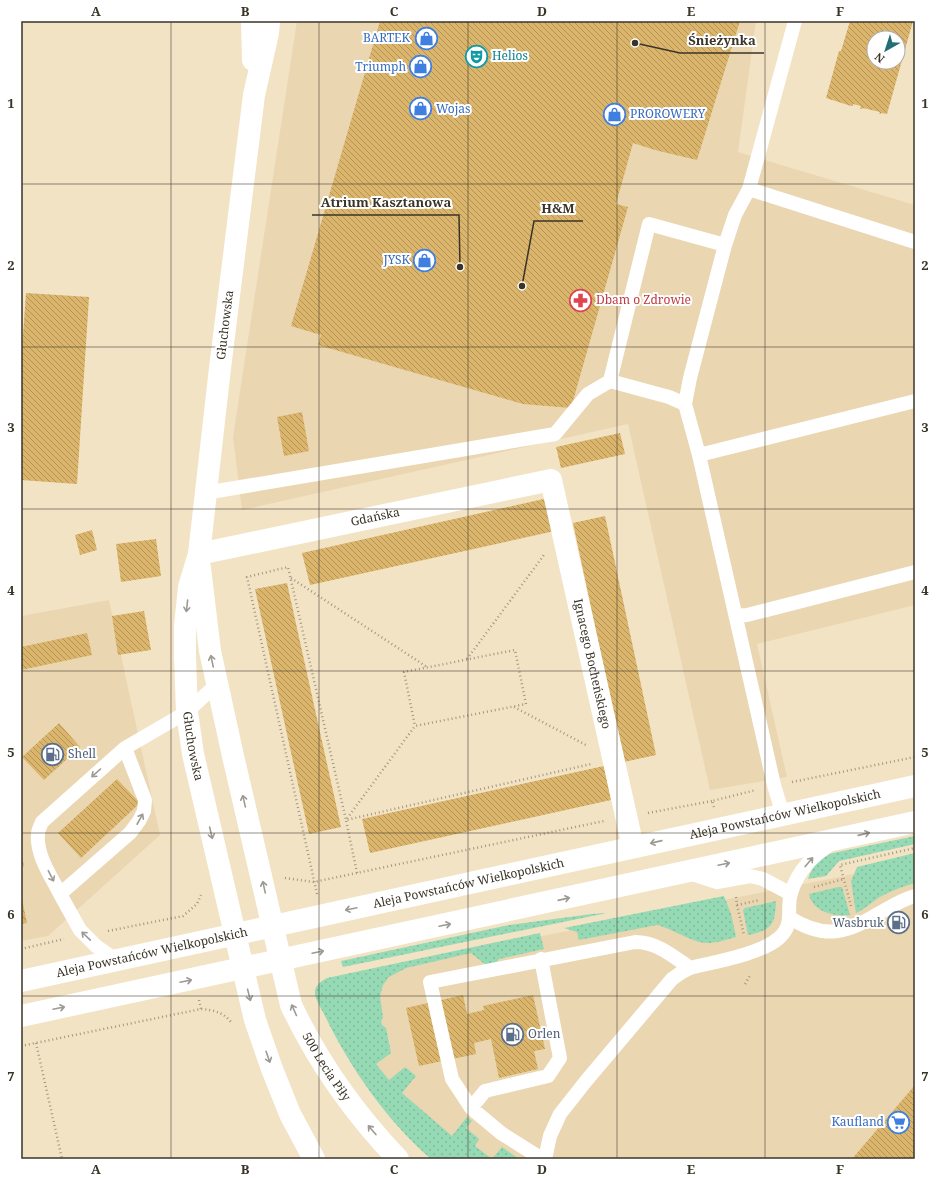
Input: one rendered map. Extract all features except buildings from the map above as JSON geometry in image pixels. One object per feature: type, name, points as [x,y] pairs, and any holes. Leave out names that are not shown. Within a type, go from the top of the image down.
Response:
[{"type":"street","name":"Głuchowska","points":[[252,21],[254,95]]},
{"type":"street","name":"Głuchowska","points":[[243,969],[193,754],[187,712],[184,657],[185,626],[189,587],[199,554],[205,493],[254,95],[268,33],[269,21]]},
{"type":"street","name":"Ignacego Bocheńskiego","points":[[551,480],[633,848]]},
{"type":"street","name":"Gdańska","points":[[199,554],[551,480]]},
{"type":"street","name":"Głuchowska","points":[[199,554],[210,651],[272,925]]},
{"type":"street","name":"Aleja Powstańców Wielkopolskich","points":[[21,981],[272,925],[915,786]]},
{"type":"street","points":[[21,1016],[915,822]]},
{"type":"street","name":"500 Lecia Piły","points":[[272,925],[291,1005],[306,1037],[340,1091],[398,1159]]},
{"type":"street","points":[[243,969],[256,1020],[272,1069],[290,1114],[314,1159]]},
{"type":"lane","points":[[783,815],[774,785],[699,455],[685,404],[690,378],[725,245],[735,215],[749,189],[795,21]]},
{"type":"lane","points":[[749,189],[915,242]]},
{"type":"lane","points":[[205,493],[555,434],[588,394],[610,381],[649,224],[725,245]]},
{"type":"lane","points":[[610,381],[668,397],[685,404]]},
{"type":"lane","points":[[699,455],[915,401]]},
{"type":"lane","points":[[736,616],[746,615],[915,572]]},
{"type":"lane","points":[[116,960],[96,946],[80,930],[69,913],[44,861],[39,847],[38,833],[42,822],[125,748],[187,712],[217,684]]},
{"type":"lane","points":[[60,894],[130,833],[144,811],[145,800],[125,748]]},
{"type":"lane","points":[[690,968],[658,947],[641,942],[627,943],[430,982],[452,1079],[471,1108],[501,1133],[543,1159],[554,1126],[565,1107],[672,979],[690,968],[748,953],[770,944],[784,933],[790,918],[791,894],[803,869],[814,856],[837,840]]},
{"type":"lane","points":[[685,872],[717,882],[750,876],[763,879],[791,894]]},
{"type":"lane","points":[[790,918],[807,928],[822,932],[839,931],[857,926],[899,901],[915,896]]},
{"type":"lane","points":[[471,1108],[485,1091],[548,1076],[560,1058],[541,960]]},
{"type":"path","points":[[467,659],[562,530]]},
{"type":"path","points":[[321,915],[247,577],[288,567],[357,873]]},
{"type":"path","points":[[291,578],[427,667]]},
{"type":"path","points":[[346,820],[415,726],[526,704],[515,650],[404,672],[415,726]]},
{"type":"path","points":[[514,707],[613,759]]},
{"type":"path","points":[[346,820],[613,759]]},
{"type":"path","points":[[262,880],[281,878],[314,882],[626,816],[712,801]]},
{"type":"path","points":[[857,926],[840,865],[915,848]]},
{"type":"path","points":[[21,949],[84,934],[182,916],[197,904],[202,893],[224,889]]},
{"type":"path","points":[[21,1046],[201,1009],[221,1013],[230,1020],[232,1024]]},
{"type":"path","points":[[36,1043],[62,1159]]},
{"type":"shaded area","points":[[297,21],[756,21],[738,152],[915,205],[915,605],[757,644],[787,777],[710,790],[628,424],[242,510],[233,437]]},
{"type":"shaded area","points":[[109,600],[160,835],[48,936],[21,941],[21,616]]},
{"type":"shaded area","points":[[915,862],[915,1159],[431,1159],[389,1116],[356,1072],[340,976]]},
{"type":"green space","points":[[915,836],[915,844],[839,861],[826,876],[808,879],[812,869],[817,863],[824,857],[833,853]]},
{"type":"green space","points":[[915,853],[915,883],[884,895],[856,913],[851,881],[857,867]]},
{"type":"green space","points":[[842,887],[850,915],[837,915],[825,912],[811,900],[809,894]]},
{"type":"green space","points":[[724,896],[731,914],[736,937],[719,942],[708,943],[696,941],[657,925],[579,940],[577,932],[564,928]]},
{"type":"green space","points":[[776,901],[775,916],[771,925],[762,931],[748,935],[743,910],[745,908]]},
{"type":"green space","points":[[607,913],[343,967],[341,961],[509,925]]},
{"type":"green space","points":[[540,933],[544,949],[499,959],[495,964],[487,966],[471,953],[406,968],[389,977],[383,985],[380,996],[383,1018],[381,1021],[382,1025],[386,1028],[391,1053],[376,1064],[389,1080],[405,1067],[416,1076],[402,1093],[452,1136],[467,1117],[472,1121],[466,1128],[479,1139],[475,1146],[492,1159],[431,1159],[415,1144],[371,1093],[346,1055],[317,1000],[315,991],[318,984],[327,978]]},
{"type":"green space","points":[[502,1147],[519,1159],[492,1159]]},
{"type":"place","name":"BARTEK","points":[[426,38]]},
{"type":"place","name":"Śnieżynka","points":[[635,43]]},
{"type":"place","name":"Helios","points":[[477,56]]},
{"type":"place","name":"Triumph","points":[[421,67]]},
{"type":"place","name":"Wojas","points":[[420,109]]},
{"type":"place","name":"PROROWERY","points":[[615,114]]},
{"type":"place","name":"JYSK","points":[[425,260]]},
{"type":"place","name":"Atrium Kasztanowa","points":[[460,267]]},
{"type":"place","name":"H&M","points":[[522,286]]},
{"type":"place","name":"Dbam o Zdrowie","points":[[580,300]]},
{"type":"place","name":"Shell","points":[[52,754]]},
{"type":"place","name":"Wasbruk","points":[[899,923]]},
{"type":"place","name":"Orlen","points":[[513,1034]]},
{"type":"place","name":"Kaufland","points":[[899,1122]]}]
